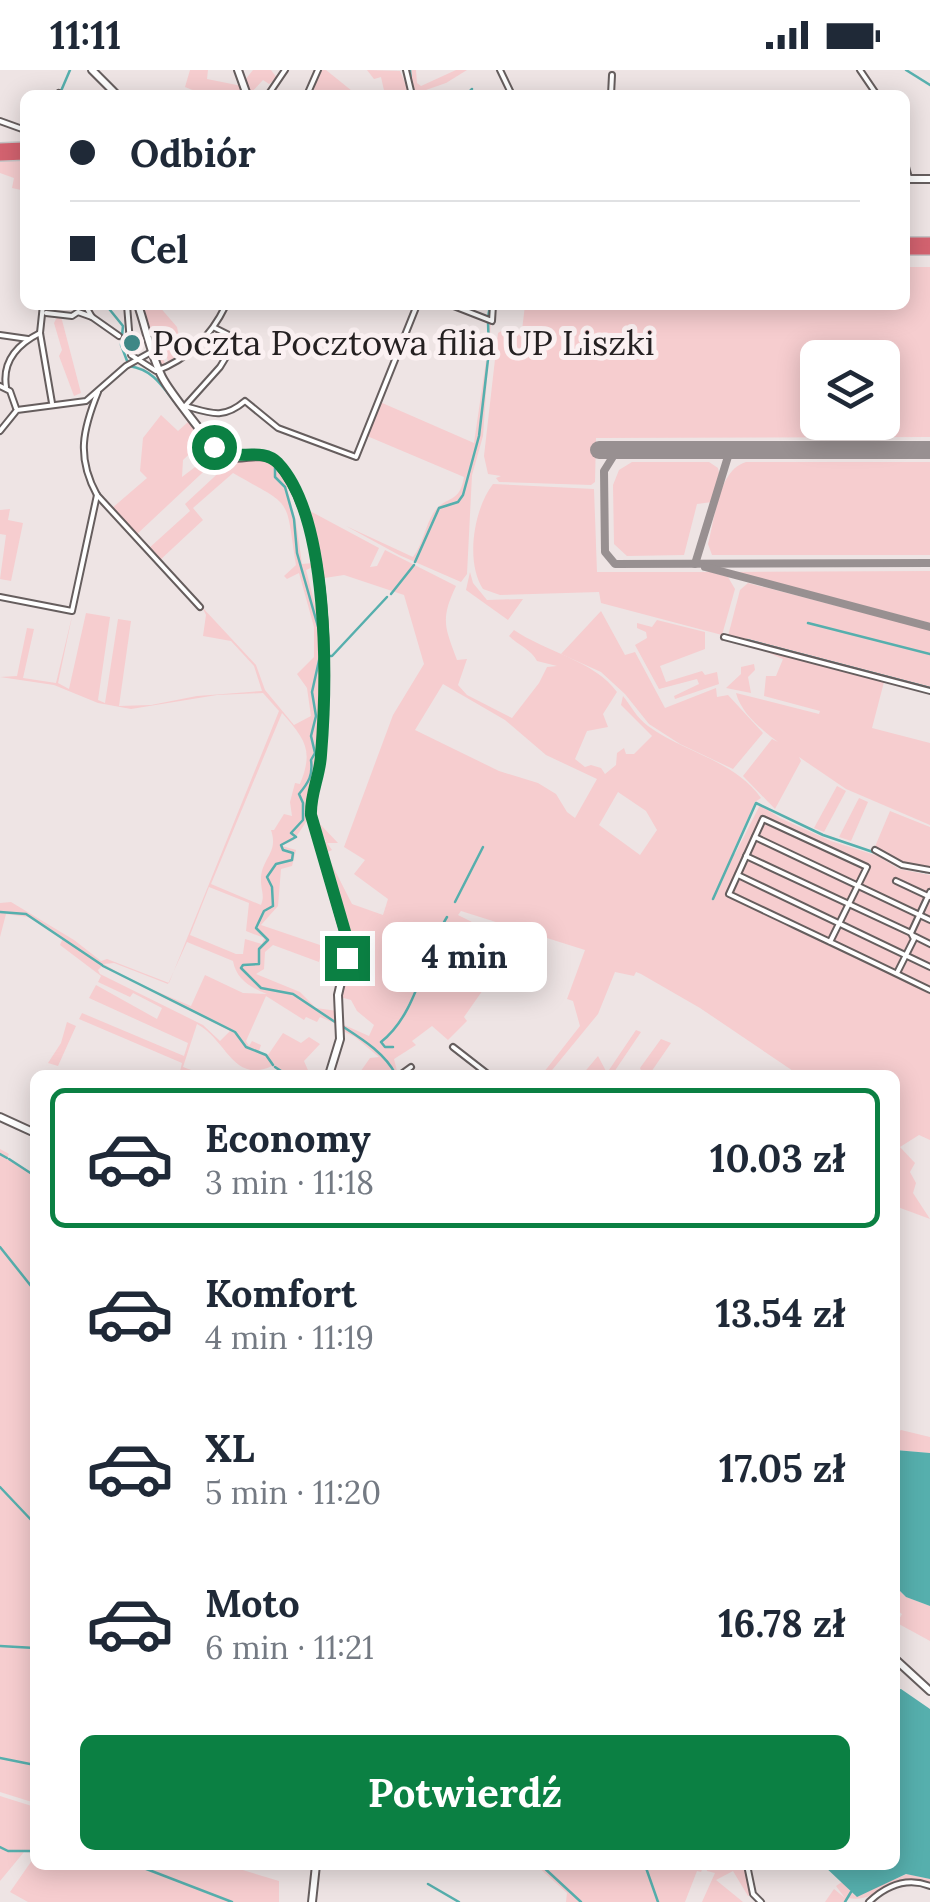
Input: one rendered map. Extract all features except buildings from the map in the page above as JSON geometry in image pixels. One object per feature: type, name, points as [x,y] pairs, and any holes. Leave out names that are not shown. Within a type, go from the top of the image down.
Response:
[{"type":"street","points":[[92,70],[112,90]]},
{"type":"street","points":[[611,90],[612,75]]},
{"type":"street","points":[[44,310],[40,333],[52,404]]},
{"type":"street","points":[[88,310],[92,317]]},
{"type":"street","points":[[127,310],[131,363]]},
{"type":"street","points":[[140,310],[160,370],[185,406],[222,454],[272,458],[299,496],[309,530],[325,624],[322,752],[310,799],[311,815],[349,948],[338,986],[341,1026],[330,1070]]},
{"type":"street","points":[[131,363],[160,370],[200,344],[215,328],[224,310]]},
{"type":"street","points":[[185,406],[214,416],[230,412],[245,401],[278,428],[356,457],[415,310]]},
{"type":"street","points":[[465,310],[492,320],[493,310]]},
{"type":"street","points":[[44,313],[72,316],[78,312],[119,336]]},
{"type":"street","points":[[185,406],[220,367],[237,339],[215,328]]},
{"type":"street","points":[[17,410],[3,386],[6,365],[28,339],[40,333]]},
{"type":"street","points":[[0,336],[28,339]]},
{"type":"street","points":[[0,431],[17,410],[83,402],[131,363],[153,351]]},
{"type":"street","points":[[98,392],[84,427],[87,473],[97,495],[200,608]]},
{"type":"street","points":[[83,402],[89,411]]},
{"type":"street","points":[[0,597],[72,611],[97,495]]},
{"type":"street","points":[[724,637],[930,691]]},
{"type":"street","points":[[830,942],[866,867],[765,819],[729,894],[930,990]]},
{"type":"street","points":[[755,837],[930,920]]},
{"type":"street","points":[[875,850],[902,865],[930,870]]},
{"type":"street","points":[[746,856],[930,944]]},
{"type":"street","points":[[738,875],[930,966]]},
{"type":"street","points":[[896,881],[929,895],[897,974]]},
{"type":"street","points":[[452,1047],[482,1070]]},
{"type":"street","points":[[407,1070],[411,1067]]},
{"type":"street","points":[[0,1117],[30,1131]]},
{"type":"street","points":[[900,1664],[930,1691]]},
{"type":"street","points":[[312,1902],[315,1870]]},
{"type":"street","points":[[747,1870],[753,1894],[762,1902]]},
{"type":"street","points":[[869,1902],[883,1890],[904,1882],[930,1886]]},
{"type":"shaded area","points":[[190,70],[208,70],[207,79],[242,86],[243,90],[196,90],[185,87]]},
{"type":"shaded area","points":[[253,70],[271,70],[277,78],[269,84],[263,80],[254,90],[248,90],[245,80]]},
{"type":"shaded area","points":[[319,70],[326,70],[351,90],[315,90]]},
{"type":"shaded area","points":[[367,70],[400,71],[408,90],[384,90],[381,77],[374,79]]},
{"type":"shaded area","points":[[407,70],[416,70],[421,86],[456,70],[467,70],[446,83],[412,90]]},
{"type":"shaded area","points":[[20,158],[20,190],[12,188],[14,178],[0,173],[0,159]]},
{"type":"shaded area","points":[[910,267],[930,267],[930,437],[900,437],[900,340],[800,340],[800,437],[596,438],[595,482],[591,485],[499,482],[496,478],[501,476],[488,474],[484,456],[498,333],[505,329],[522,330],[524,310],[910,310]]},
{"type":"shaded area","points":[[143,310],[162,310],[177,327],[179,337],[193,346],[168,362],[166,352],[160,353],[165,363],[161,365]]},
{"type":"shaded area","points":[[455,310],[491,322],[483,436],[472,475],[467,574],[461,582],[346,526],[413,557],[434,512],[459,492],[464,477],[367,436],[380,402],[474,443],[487,354],[487,323]]},
{"type":"shaded area","points":[[58,315],[81,393],[74,396],[59,356],[62,350],[54,323]]},
{"type":"shaded area","points":[[177,399],[221,456],[261,459],[283,475],[291,485],[287,488],[302,564],[313,563],[306,570],[324,639],[319,760],[310,816],[294,840],[282,846],[296,850],[292,866],[281,869],[278,906],[261,925],[323,946],[319,962],[273,945],[265,952],[264,969],[256,974],[300,992],[316,1008],[337,1011],[337,1024],[320,1017],[317,1022],[306,1017],[304,1020],[266,996],[246,1041],[249,1046],[252,1041],[261,1045],[259,1051],[268,1055],[283,1033],[301,1043],[309,1037],[320,1044],[304,1061],[308,1070],[276,1070],[272,1066],[248,1069],[197,1024],[183,1067],[191,1070],[180,1070],[182,1063],[79,1019],[82,1013],[184,1056],[188,1043],[89,998],[96,985],[157,1019],[162,1008],[98,982],[101,976],[60,945],[63,938],[28,917],[6,914],[0,937],[0,903],[11,902],[101,961],[107,959],[169,983],[114,963],[104,964],[132,981],[191,1006],[205,975],[243,993],[267,994],[245,982],[233,961],[187,942],[174,972],[279,711],[263,693],[217,695],[131,709],[98,703],[54,685],[0,677],[17,676],[27,628],[34,629],[23,678],[56,683],[73,612],[58,683],[69,689],[86,613],[110,617],[98,700],[105,703],[118,619],[131,621],[119,706],[151,705],[197,696],[262,691],[254,666],[231,641],[203,636],[206,615],[202,607],[256,665],[265,690],[294,725],[311,716],[307,688],[297,674],[314,657],[314,627],[299,573],[287,579],[284,576],[296,565],[287,514],[277,499],[233,473],[193,508],[203,520],[159,561],[148,549],[190,511],[185,504],[227,465],[217,459],[135,536],[111,509],[147,478],[140,471],[143,438],[161,415],[178,431],[188,422],[173,402]],"holes":[[[201,443],[212,454],[182,477],[183,460]],[[282,713],[307,753],[300,784],[295,783],[290,802],[292,816],[284,814],[271,830],[273,845],[262,873],[261,905],[211,884]],[[209,887],[249,903],[246,931],[264,938],[262,944],[245,939],[243,954],[236,954],[190,935]],[[102,966],[230,1031],[220,1041],[203,1025],[98,970]]]},
{"type":"shaded area","points":[[632,462],[709,462],[718,468],[720,477],[712,502],[697,504],[684,555],[627,556],[614,544],[613,485],[619,470]]},
{"type":"shaded area","points":[[746,462],[930,462],[930,555],[712,555],[708,544],[719,497],[729,475]]},
{"type":"shaded area","points":[[493,484],[594,489],[597,572],[710,572],[728,577],[735,589],[722,635],[601,603],[599,592],[500,595],[483,589],[474,565],[474,535],[481,507]]},
{"type":"shaded area","points":[[10,509],[8,520],[23,523],[11,581],[0,579],[6,535],[0,534],[0,510]]},
{"type":"shaded area","points":[[310,511],[379,548],[370,567],[377,566],[385,550],[456,586],[446,623],[457,660],[467,659],[458,685],[467,695],[512,718],[547,667],[557,666],[537,661],[509,636],[514,630],[583,664],[617,692],[603,714],[608,727],[587,731],[575,759],[585,767],[601,768],[605,774],[616,765],[617,753],[624,748],[626,754],[634,754],[652,736],[621,705],[623,696],[648,726],[750,785],[761,798],[755,802],[732,854],[760,805],[780,818],[831,841],[878,856],[899,869],[930,875],[930,1140],[919,1135],[900,1147],[900,1070],[792,1070],[700,1008],[636,972],[634,976],[615,972],[598,1014],[552,1070],[546,1070],[580,1026],[573,1001],[567,999],[585,950],[461,911],[458,915],[508,940],[504,949],[515,960],[506,957],[464,1017],[467,1021],[448,1040],[432,1026],[412,1041],[416,1045],[394,1059],[397,1070],[362,1070],[370,1058],[379,1057],[343,1031],[342,1024],[369,1036],[374,1025],[357,1011],[351,1000],[340,997],[351,951],[320,843],[326,842],[318,822],[338,843],[327,843],[332,850],[326,853],[352,904],[383,915],[388,899],[354,874],[365,860],[344,847],[393,715],[424,664],[404,595],[344,575],[318,579],[307,513]],"holes":[[[443,684],[505,720],[546,755],[597,779],[575,818],[556,794],[538,783],[499,771],[415,730]],[[618,792],[646,811],[657,830],[640,855],[599,825]]]},
{"type":"shaded area","points":[[930,571],[930,623],[735,572]]},
{"type":"shaded area","points":[[470,572],[473,583],[487,600],[523,599],[508,620],[466,590]]},
{"type":"shaded area","points":[[748,583],[930,630],[930,689],[728,636],[740,590]]},
{"type":"shaded area","points":[[601,611],[625,655],[635,652],[665,708],[716,688],[717,697],[728,695],[763,733],[733,769],[649,724],[601,672],[561,654]]},
{"type":"shaded area","points":[[657,620],[705,632],[705,649],[660,666],[666,682],[702,671],[705,675],[717,672],[719,684],[675,699],[674,696],[699,684],[697,679],[659,689],[635,645],[647,638],[637,623],[652,627]]},
{"type":"shaded area","points":[[758,648],[884,682],[872,728],[930,743],[930,825],[846,789],[799,757],[801,761],[775,809],[743,776],[772,739],[778,742],[747,714],[736,693],[819,714],[820,711],[764,696],[766,676],[776,676],[783,659]]},
{"type":"shaded area","points":[[754,664],[755,670],[748,677],[751,693],[726,688],[741,674],[741,667]]},
{"type":"shaded area","points":[[837,786],[846,791],[824,832],[814,828]]},
{"type":"shaded area","points":[[859,798],[868,802],[851,841],[839,837]]},
{"type":"shaded area","points":[[890,811],[930,827],[930,869],[898,862],[874,849]]},
{"type":"shaded area","points":[[67,1022],[76,1026],[58,1066],[48,1063],[61,1043]]},
{"type":"shaded area","points":[[636,1030],[641,1032],[615,1070],[609,1070]]},
{"type":"shaded area","points":[[661,1039],[671,1043],[652,1070],[640,1068]]},
{"type":"shaded area","points":[[598,1056],[605,1070],[586,1070]]},
{"type":"shaded area","points":[[900,1147],[915,1163],[910,1172],[916,1183],[913,1193],[930,1219],[900,1208]]},
{"type":"shaded area","points":[[0,1149],[9,1154],[7,1159],[30,1171],[30,1801],[0,1792]]},
{"type":"shaded area","points":[[900,1431],[930,1437],[930,1453],[900,1450]]},
{"type":"shaded area","points":[[900,1591],[930,1606],[930,1641],[900,1625]]},
{"type":"shaded area","points":[[0,1796],[30,1805],[30,1853],[24,1852],[0,1881]]},
{"type":"shaded area","points":[[30,1863],[30,1870],[243,1870],[279,1881],[279,1902],[28,1902],[10,1892]]},
{"type":"shaded area","points":[[542,1870],[702,1870],[697,1871],[685,1902],[566,1902],[567,1893]]},
{"type":"shaded area","points":[[746,1870],[752,1894],[748,1896],[733,1871],[716,1880],[743,1902],[702,1902],[715,1873],[707,1871]]},
{"type":"shaded area","points":[[907,1874],[930,1879],[930,1885],[904,1881],[863,1898],[825,1902],[834,1889],[845,1898],[836,1886],[842,1882],[855,1896]]},
{"type":"water","points":[[900,1450],[930,1453],[930,1606],[900,1591]]},
{"type":"water","points":[[900,1689],[930,1709],[930,1879],[906,1874],[857,1897],[828,1870],[900,1870]]},
{"type":"waterway","points":[[61,90],[70,70]]},
{"type":"waterway","points":[[410,70],[411,83]]},
{"type":"waterway","points":[[906,70],[930,85]]},
{"type":"waterway","points":[[110,310],[123,326],[121,345],[129,366],[154,377],[182,411]]},
{"type":"waterway","points":[[488,318],[489,310]]},
{"type":"waterway","points":[[415,562],[439,508],[458,502],[463,495],[479,436],[489,351],[488,322]]},
{"type":"waterway","points":[[208,445],[221,458],[239,460]]},
{"type":"waterway","points":[[266,460],[275,465],[275,477],[285,487],[294,519],[297,553],[319,630],[320,656],[312,692],[316,716],[311,736],[315,753],[310,778],[299,794],[303,820],[291,833],[296,837],[281,845],[283,850],[293,853],[292,860],[276,864],[267,877],[273,906],[264,911],[256,928],[268,940],[259,949],[259,964],[241,968],[261,988],[293,994],[335,1022]]},
{"type":"waterway","points":[[391,594],[414,565]]},
{"type":"waterway","points":[[325,656],[332,656],[387,597]]},
{"type":"waterway","points":[[808,623],[930,654]]},
{"type":"waterway","points":[[747,640],[930,688]]},
{"type":"waterway","points":[[713,899],[756,803],[823,835],[873,852]]},
{"type":"waterway","points":[[455,902],[483,847]]},
{"type":"waterway","points":[[886,858],[901,866]]},
{"type":"waterway","points":[[908,868],[926,872]]},
{"type":"waterway","points":[[0,912],[26,914],[102,965]]},
{"type":"waterway","points":[[393,1047],[385,1047],[381,1042],[404,1016],[447,917]]},
{"type":"waterway","points":[[103,966],[235,1032],[246,1047],[266,1055],[273,1065]]},
{"type":"waterway","points":[[342,1026],[379,1053],[393,1070]]},
{"type":"waterway","points":[[275,1067],[280,1070]]},
{"type":"waterway","points":[[0,1154],[7,1158]]},
{"type":"waterway","points":[[9,1159],[30,1173]]},
{"type":"waterway","points":[[0,1247],[30,1285]]},
{"type":"waterway","points":[[0,1487],[30,1519]]},
{"type":"waterway","points":[[0,1646],[30,1648]]},
{"type":"waterway","points":[[0,1758],[30,1764]]},
{"type":"waterway","points":[[0,1847],[30,1851]]},
{"type":"waterway","points":[[149,1870],[232,1902]]},
{"type":"waterway","points":[[546,1870],[581,1902]]},
{"type":"waterway","points":[[647,1870],[658,1902]]},
{"type":"waterway","points":[[428,1884],[459,1902]]},
{"type":"waterway","points":[[845,1902],[851,1892]]},
{"type":"taxiway","points":[[630,450],[614,455],[604,471],[605,552],[615,564],[930,563]]},
{"type":"taxiway","points":[[695,564],[730,450]]},
{"type":"taxiway","points":[[705,567],[930,627]]},
{"type":"runway","points":[[599,450],[930,450]]},
{"type":"place","name":"Poczta Pocztowa filia UP Liszki","points":[[132,343]]},
{"type":"route","points":[[214,447],[231,457],[272,458],[304,507],[326,635],[322,752],[310,799],[311,815],[348,942],[347,958]]}]
